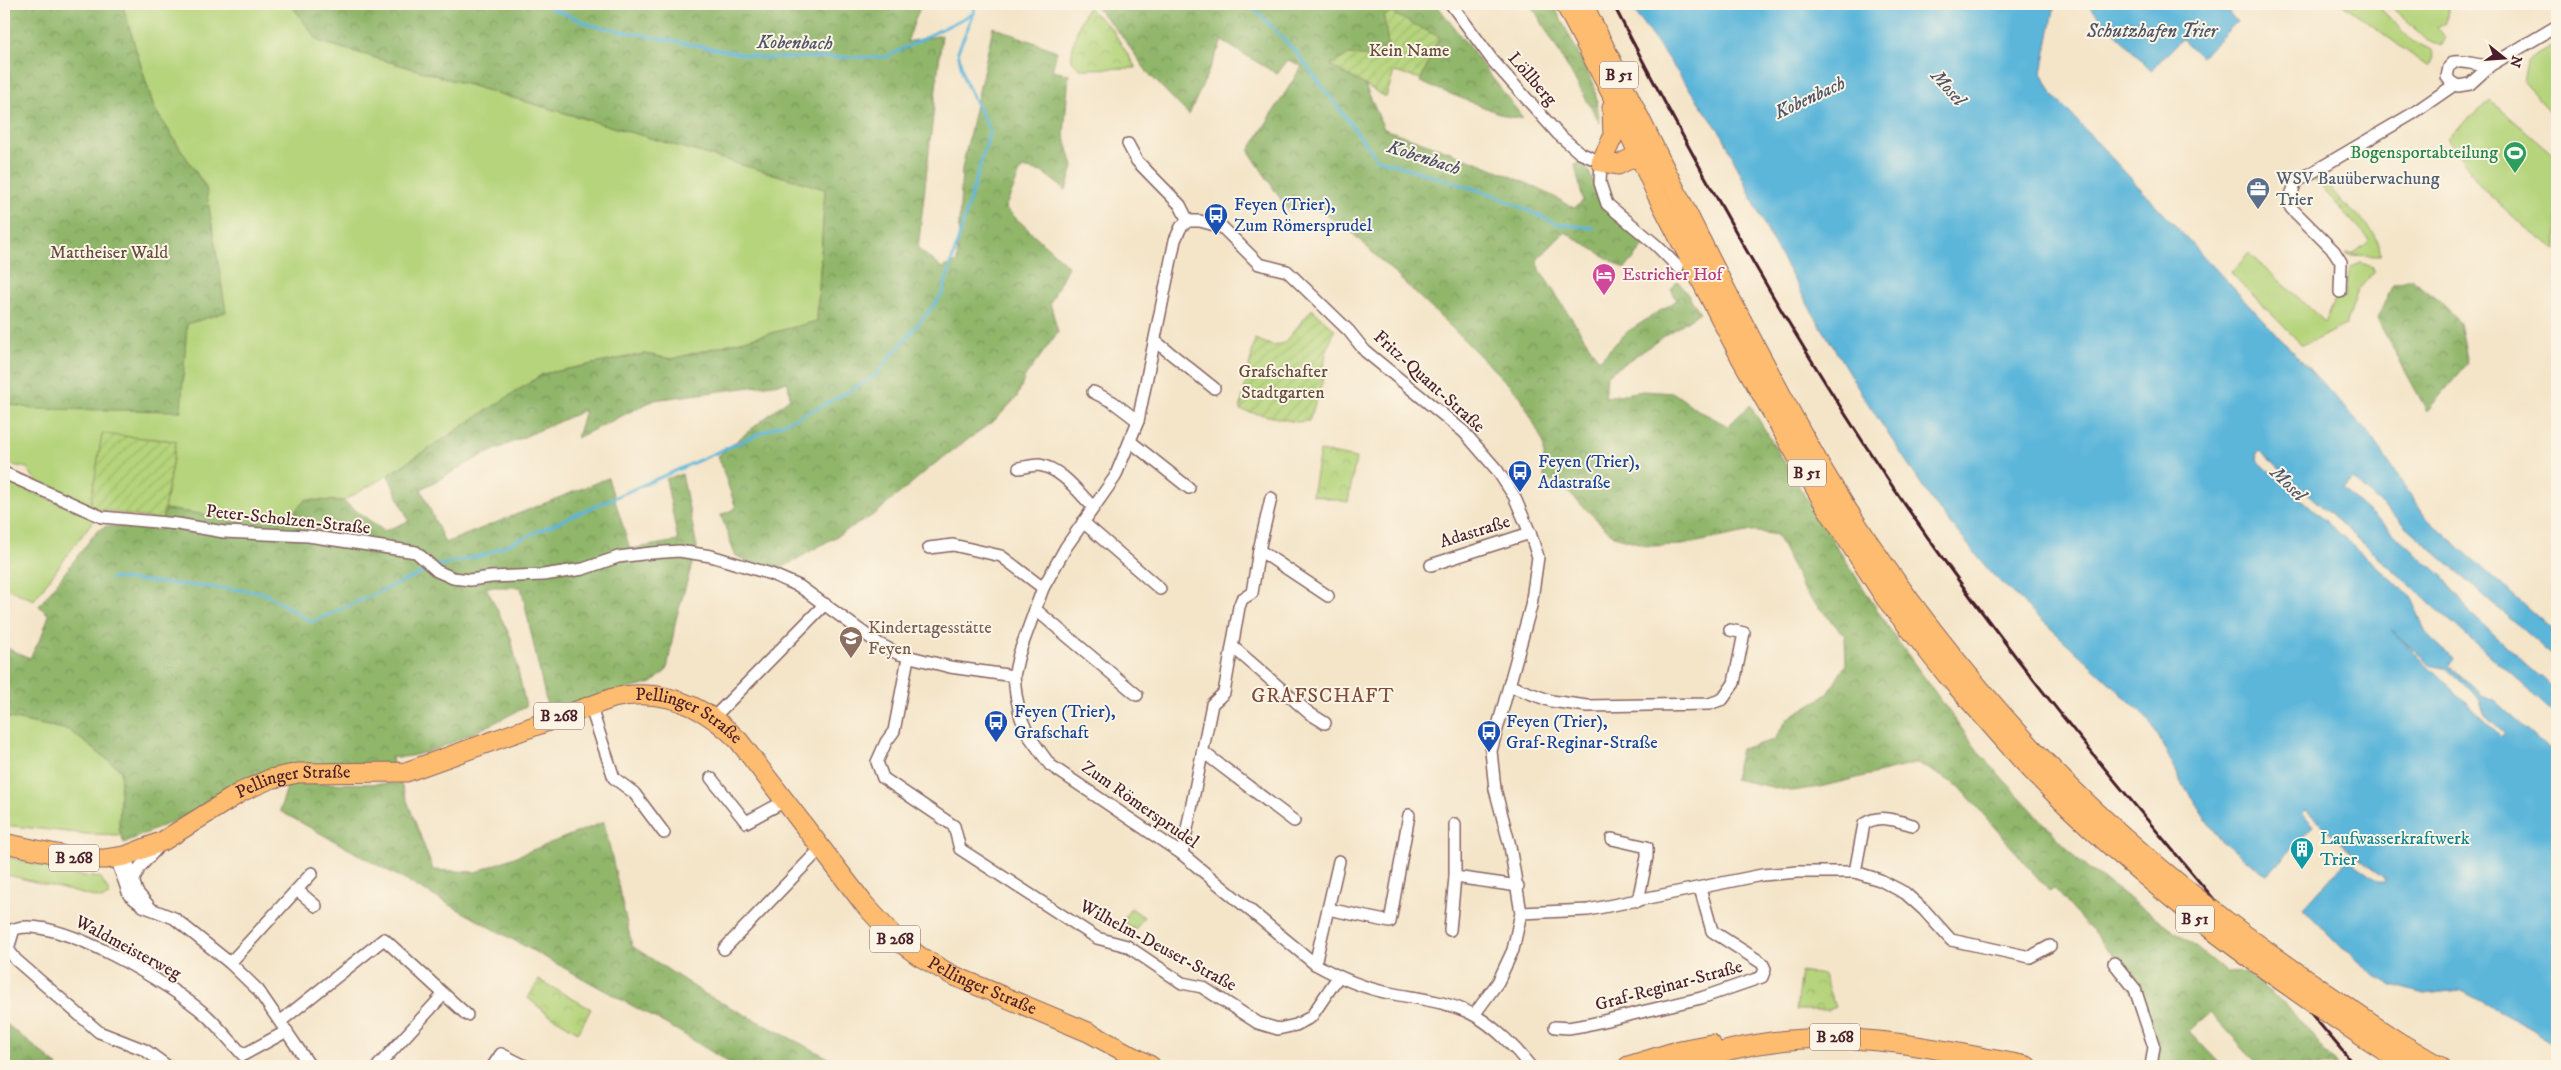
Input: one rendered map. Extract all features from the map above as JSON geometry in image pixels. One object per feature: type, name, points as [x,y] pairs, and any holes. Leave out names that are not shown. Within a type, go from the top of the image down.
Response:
[{"type":"main road","name":"B 51","points":[[1565,4],[1642,149],[1734,308],[1837,494],[1912,604],[2027,754],[2178,886],[2393,1047],[2410,1066]]},
{"type":"main road","name":"B 51","points":[[1583,4],[1642,149]]},
{"type":"main road","points":[[1603,159],[1614,130],[1611,93]]},
{"type":"main road","points":[[1603,159],[1642,149]]},
{"type":"main road","name":"Pellinger Straße","points":[[4,843],[67,857],[93,860],[116,858],[143,851],[163,841],[241,792],[270,779],[298,773],[406,772],[590,705],[621,696],[660,696],[686,703],[714,718],[739,741],[864,904],[896,939],[919,956],[952,975],[1088,1032],[1151,1066]]},
{"type":"main road","name":"B 268","points":[[1678,1066],[1719,1053],[1779,1040],[1829,1037],[1872,1039],[2027,1066]]},
{"type":"main road","points":[[1628,1066],[1680,1050],[1711,1044],[1753,1038],[1779,1040]]},
{"type":"main road","name":"B 51","points":[[2393,1047],[2438,1066]]},
{"type":"street","name":"Löllberg","points":[[1451,4],[1493,61],[1570,146],[1603,159]]},
{"type":"street","points":[[2492,65],[2483,66],[2454,62],[2449,67],[2447,77],[2454,85],[2462,86],[2475,80],[2492,65],[2557,26]]},
{"type":"street","points":[[2469,63],[2476,74],[2475,80]]},
{"type":"street","points":[[2340,292],[2342,262],[2334,251],[2291,208],[2291,195],[2296,182],[2412,114],[2454,85]]},
{"type":"street","points":[[1128,144],[1137,161],[1180,205],[1188,221]]},
{"type":"street","points":[[1600,183],[1607,170],[1603,159]]},
{"type":"street","points":[[1603,159],[1600,183],[1607,204],[1656,245],[1678,267]]},
{"type":"street","name":"Zum Römersprudel","points":[[1188,221],[1181,227],[1175,240],[1138,422],[1131,442],[1115,477],[1083,522],[1043,588],[1019,654],[1014,676],[1021,718],[1029,736],[1050,765],[1182,854],[1315,964],[1338,977],[1387,993],[1446,1004],[1474,1015],[1506,1040],[1530,1066]]},
{"type":"street","name":"Fritz-Quant-Straße","points":[[1188,221],[1200,221],[1222,227],[1259,264],[1287,271],[1349,331],[1365,351],[1464,432],[1497,470],[1514,496],[1530,533],[1538,557],[1530,606],[1510,686],[1498,717],[1491,751],[1495,788],[1510,846],[1521,913],[1513,950],[1498,982],[1474,1015]]},
{"type":"street","points":[[1155,341],[1214,388]]},
{"type":"street","points":[[1093,392],[1113,402],[1138,422]]},
{"type":"street","points":[[1131,442],[1190,488]]},
{"type":"street","points":[[1019,468],[1039,465],[1047,468],[1064,478],[1093,507]]},
{"type":"street","name":"Peter-Scholzen-Straße","points":[[4,473],[102,517],[178,524],[224,532],[308,536],[416,552],[426,559],[437,571],[453,578],[470,580],[491,577],[543,575],[583,569],[618,557],[679,551],[711,556],[772,574],[799,586],[878,644],[908,658],[950,668],[1014,676]]},
{"type":"street","points":[[1182,854],[1212,704],[1224,692],[1239,607],[1242,599],[1252,593],[1259,550],[1271,498]]},
{"type":"street","points":[[1083,522],[1160,589]]},
{"type":"street","name":"Adastraße","points":[[1430,565],[1530,533]]},
{"type":"street","points":[[930,548],[953,545],[1001,556],[1043,588]]},
{"type":"street","points":[[1259,550],[1328,596]]},
{"type":"street","points":[[714,718],[826,604]]},
{"type":"street","points":[[1035,610],[1137,696]]},
{"type":"street","points":[[1510,686],[1550,701],[1587,706],[1709,704],[1723,699],[1734,683],[1744,633],[1730,630]]},
{"type":"street","points":[[1233,647],[1309,713],[1325,723]]},
{"type":"street","name":"Wilhelm-Deuser-Straße","points":[[908,658],[894,730],[877,762],[884,778],[954,826],[960,849],[1098,938],[1127,946],[1182,983],[1202,987],[1258,1024],[1278,1029],[1296,1026],[1311,1017],[1338,977]]},
{"type":"street","points":[[590,705],[614,778],[634,793],[664,833]]},
{"type":"street","points":[[1203,752],[1294,821]]},
{"type":"street","points":[[711,778],[746,822],[785,801]]},
{"type":"street","points":[[1328,909],[1390,922],[1409,815]]},
{"type":"street","points":[[1855,872],[1864,824],[1873,818],[1887,818],[1913,825]]},
{"type":"street","points":[[1450,930],[1455,877],[1455,824]]},
{"type":"street","points":[[1612,839],[1647,847],[1646,863],[1638,901]]},
{"type":"street","points":[[134,882],[140,868],[163,841]]},
{"type":"street","points":[[724,948],[821,848]]},
{"type":"street","points":[[116,858],[127,863],[137,892],[152,909]]},
{"type":"street","points":[[116,858],[129,895],[135,902],[174,918],[230,963],[258,990],[310,1066]]},
{"type":"street","points":[[1315,964],[1339,861]]},
{"type":"street","points":[[1521,913],[1588,910],[1762,875],[1798,872],[1855,872],[1880,880],[1905,893],[1924,910],[1951,940],[2030,957],[2050,946]]},
{"type":"street","points":[[230,963],[312,873]]},
{"type":"street","points":[[1455,877],[1518,886]]},
{"type":"street","name":"Graf-Reginar-Straße","points":[[1555,1027],[1568,1028],[1586,1025],[1701,998],[1762,977],[1765,969],[1762,963],[1712,932],[1700,888]]},
{"type":"street","points":[[297,890],[316,906]]},
{"type":"street","name":"Waldmeisterweg","points":[[167,1066],[145,1050],[99,1032],[16,960],[8,949],[14,929],[25,926],[38,926],[64,933],[139,971],[177,993],[207,1016],[243,1054],[246,1066]]},
{"type":"street","points":[[243,1054],[284,1026],[384,939],[467,1015]]},
{"type":"street","points":[[2114,963],[2135,989],[2154,1047],[2151,1066]]},
{"type":"street","points":[[378,1066],[444,994]]},
{"type":"street","points":[[493,1066],[501,1054],[525,1066]]},
{"type":"green space","name":"Mattheiser Wald","points":[[4,4],[122,4],[154,108],[206,188],[226,312],[187,324],[181,411],[34,409],[4,403]]},
{"type":"green space","points":[[122,4],[291,4],[318,41],[825,189],[817,321],[672,359],[644,354],[543,374],[388,475],[343,501],[305,500],[289,518],[245,520],[164,509],[176,441],[102,435],[91,506],[41,488],[27,468],[4,463],[4,403],[34,409],[187,324],[206,188],[154,108]]},
{"type":"green space","points":[[291,4],[921,4],[907,42],[942,35],[918,249],[942,268],[957,262],[962,169],[993,27],[1057,51],[1052,71],[1069,74],[1064,134],[1073,167],[1066,190],[1042,172],[1022,168],[1005,208],[1068,266],[1050,303],[1058,332],[1025,377],[1017,397],[996,419],[933,465],[875,514],[771,574],[735,555],[721,515],[736,508],[718,456],[790,398],[788,382],[654,400],[577,438],[585,410],[481,456],[421,489],[445,543],[608,478],[630,549],[678,541],[666,479],[682,474],[697,547],[676,619],[667,670],[652,683],[548,710],[521,587],[486,587],[511,638],[526,707],[441,747],[406,757],[392,757],[393,766],[279,767],[241,781],[192,813],[124,843],[119,829],[121,770],[69,730],[4,717],[4,647],[30,658],[42,635],[49,615],[39,606],[97,531],[106,526],[161,530],[164,509],[245,520],[289,518],[305,500],[343,501],[384,531],[409,521],[388,475],[543,374],[644,354],[672,359],[817,321],[825,189],[318,41]]},
{"type":"green space","points":[[1093,4],[1436,4],[1523,118],[1509,117],[1420,82],[1439,37],[1384,16],[1388,45],[1372,58],[1348,55],[1330,65],[1365,85],[1384,129],[1505,173],[1574,208],[1583,201],[1575,165],[1581,160],[1589,172],[1603,207],[1645,245],[1625,269],[1565,232],[1537,260],[1541,272],[1599,360],[1627,332],[1677,300],[1671,289],[1678,281],[1700,312],[1607,375],[1605,397],[1643,391],[1674,393],[1696,409],[1728,426],[1750,405],[1812,508],[1892,633],[1980,754],[2082,864],[2189,942],[2227,973],[2245,972],[2286,1005],[2338,1066],[2260,1066],[2210,1012],[2189,1031],[2222,1066],[2155,1066],[2158,1050],[2116,958],[2054,888],[2049,891],[1960,787],[1918,763],[1820,787],[1791,791],[1734,779],[1741,749],[1774,740],[1788,718],[1828,694],[1846,664],[1845,636],[1804,591],[1777,535],[1752,531],[1682,545],[1649,546],[1614,536],[1568,492],[1544,478],[1544,444],[1521,397],[1450,326],[1349,230],[1319,210],[1299,208],[1289,212],[1249,151],[1302,66],[1288,60],[1277,74],[1222,41],[1189,115],[1148,73],[1121,35]]},
{"type":"green space","points":[[1531,4],[1553,4],[1594,84],[1600,123]]},
{"type":"green space","points":[[2343,4],[2376,4],[2413,42],[2432,50],[2433,55],[2428,67]]},
{"type":"green space","points":[[2388,4],[2449,4],[2446,23],[2437,28],[2446,37],[2442,46],[2426,39]]},
{"type":"green space","points":[[1088,8],[1112,29],[1136,68],[1080,69],[1074,63],[1072,55],[1074,41],[1079,24]]},
{"type":"green space","name":"Kein Name","points":[[1391,13],[1439,37],[1421,79],[1394,72],[1386,97],[1330,65],[1348,55],[1372,57],[1388,45],[1384,16]]},
{"type":"green space","points":[[2551,46],[2557,55],[2557,119],[2523,82],[2527,61]]},
{"type":"green space","name":"Bogensportabteilung","points":[[2490,100],[2557,158],[2557,250],[2520,223],[2483,189],[2447,138]]},
{"type":"green space","points":[[2318,174],[2324,174],[2339,200],[2370,228],[2376,236],[2380,256],[2349,255],[2346,253],[2354,253],[2370,241],[2313,178]]},
{"type":"green space","points":[[2249,253],[2325,322],[2337,295],[2345,297],[2350,268],[2360,263],[2373,267],[2373,273],[2358,290],[2346,325],[2311,342],[2301,344],[2231,273]]},
{"type":"green space","points":[[2411,279],[2440,301],[2460,323],[2468,363],[2427,411],[2377,319],[2393,284]]},
{"type":"green space","name":"Grafschafter Stadtgarten","points":[[1312,309],[1335,330],[1326,352],[1322,383],[1309,421],[1296,422],[1240,410],[1255,339],[1273,346],[1284,343]]},
{"type":"green space","points":[[102,434],[176,441],[162,521],[90,508]]},
{"type":"green space","points":[[1320,451],[1356,458],[1348,502],[1312,495]]},
{"type":"green space","points":[[4,479],[21,488],[95,518],[34,600],[4,587]]},
{"type":"green space","points":[[4,717],[69,730],[121,770],[119,829],[121,835],[86,834],[4,825]]},
{"type":"green space","points":[[288,783],[401,784],[433,870],[476,872],[604,822],[632,946],[705,994],[844,1066],[734,1066],[680,1032],[280,811]]},
{"type":"green space","points":[[4,856],[76,875],[101,878],[110,894],[102,899],[4,874]]},
{"type":"green space","points":[[1131,908],[1144,917],[1135,930],[1122,921]]},
{"type":"green space","points":[[1801,971],[1823,975],[1835,1007],[1829,1010],[1796,1010]]},
{"type":"green space","points":[[539,980],[591,1009],[578,1032],[546,1013],[528,998]]},
{"type":"green space","points":[[4,1022],[57,1065],[58,1066],[4,1066]]},
{"type":"water","name":"Mosel","points":[[1629,4],[2055,4],[2042,73],[2052,94],[2367,431],[2426,518],[2557,634],[2557,660],[2352,479],[2343,489],[2443,577],[2471,614],[2557,691],[2557,716],[2260,451],[2256,455],[2258,461],[2411,597],[2426,633],[2453,659],[2448,665],[2482,696],[2496,702],[2557,757],[2557,1048],[2532,1028],[2460,990],[2424,994],[2392,985],[2373,975],[2353,955],[2342,948],[2303,908],[2348,859],[2380,882],[2385,882],[2385,878],[2349,850],[2306,810],[2303,813],[2313,826],[2267,875],[2219,839],[2181,781],[2153,726],[2141,712],[1991,573],[1933,502],[1858,388],[1804,298],[1771,239],[1723,136]],"holes":[[[2391,630],[2430,664],[2445,668],[2479,699],[2485,715],[2505,733],[2501,736]]]},
{"type":"water","name":"Schutzhafen Trier","points":[[2087,4],[2228,4],[2226,9],[2237,22],[2201,57],[2182,39],[2151,70]]},
{"type":"waterway","name":"Kobenbach","points":[[542,4],[591,25],[763,58],[886,57],[974,13],[975,4]]},
{"type":"waterway","name":"Kobenbach","points":[[1250,4],[1297,53],[1377,159],[1494,195],[1557,224],[1593,228]]},
{"type":"waterway","points":[[436,566],[484,555],[820,407],[874,377],[942,295],[990,131],[964,79],[958,51],[974,13]]},
{"type":"waterway","points":[[111,578],[262,592],[312,622],[430,569]]},
{"type":"railway","points":[[1613,4],[1690,150],[1771,293],[1814,364],[1903,502],[1999,634],[2098,760],[2355,1066]]},
{"type":"place","name":"Bogensportabteilung","points":[[2515,174]]},
{"type":"place","name":"WSV Bauüberwachung Trier","points":[[2258,210]]},
{"type":"place","name":"Feyen (Trier), Zum Römersprudel","points":[[1216,236]]},
{"type":"place","name":"Estricher Hof","points":[[1604,296]]},
{"type":"place","name":"Feyen (Trier), Adastraße","points":[[1520,493]]},
{"type":"place","name":"Kindertagesstätte Feyen","points":[[851,659]]},
{"type":"place","name":"Feyen (Trier), Grafschaft","points":[[996,743]]},
{"type":"place","name":"Feyen (Trier), Graf-Reginar-Straße","points":[[1489,753]]},
{"type":"place","name":"Laufwasserkraftwerk Trier","points":[[2302,870]]},
{"type":"district","name":"GRAFSCHAFT","points":[[1323,696]]}]
